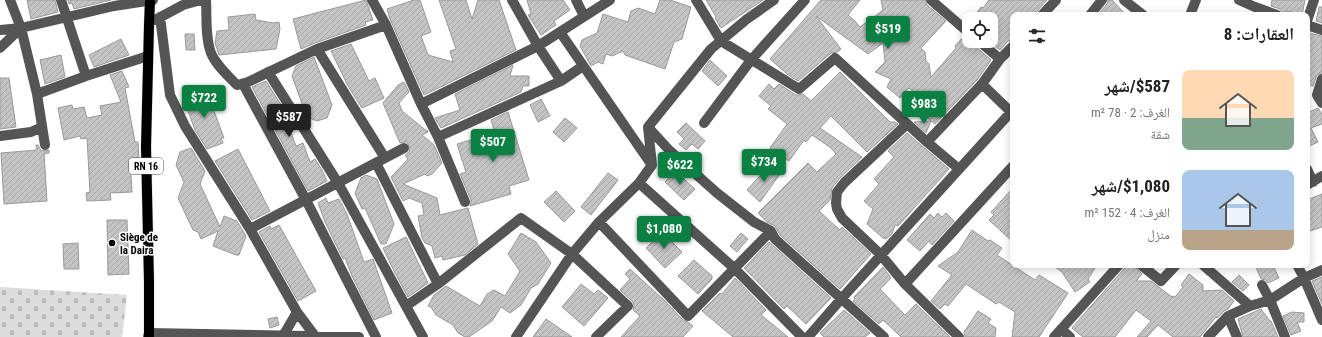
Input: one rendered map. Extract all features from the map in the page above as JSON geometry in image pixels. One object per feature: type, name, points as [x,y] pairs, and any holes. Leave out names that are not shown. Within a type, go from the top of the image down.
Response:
[{"type":"main road","name":"RN 16","points":[[149,336],[146,147],[151,0]]},
{"type":"street","points":[[10,0],[21,28],[37,94],[46,145]]},
{"type":"street","points":[[61,0],[86,76]]},
{"type":"street","points":[[0,30],[21,28],[67,18],[113,3],[151,0]]},
{"type":"street","points":[[149,25],[160,17],[183,5],[201,0]]},
{"type":"street","points":[[206,0],[208,37],[212,54],[221,69],[236,85],[248,82],[317,49],[386,25]]},
{"type":"street","points":[[372,0],[386,25],[421,104],[438,137],[465,202]]},
{"type":"street","points":[[512,0],[538,46],[561,81]]},
{"type":"street","points":[[576,0],[584,16]]},
{"type":"street","points":[[421,104],[538,46],[610,0]]},
{"type":"street","points":[[696,0],[721,41],[799,89],[835,58],[927,142],[959,169]]},
{"type":"street","points":[[516,337],[572,254],[599,222],[639,183],[652,165],[648,127],[711,49],[747,19],[774,0]]},
{"type":"street","points":[[704,123],[752,60],[805,0]]},
{"type":"street","points":[[931,0],[962,26]]},
{"type":"street","points":[[1045,12],[1056,0]]},
{"type":"street","points":[[1092,12],[1102,0]]},
{"type":"street","points":[[1124,0],[1139,12]]},
{"type":"street","points":[[1191,12],[1196,0]]},
{"type":"street","points":[[1239,0],[1259,4],[1272,12]]},
{"type":"street","points":[[1310,13],[1314,0]]},
{"type":"street","points":[[160,17],[170,95],[185,126],[250,230],[297,312],[315,336]]},
{"type":"street","points":[[1310,26],[1322,30]]},
{"type":"street","points":[[0,48],[21,28]]},
{"type":"street","points":[[560,32],[652,165]]},
{"type":"street","points":[[987,48],[1000,59]]},
{"type":"street","points":[[317,49],[385,158]]},
{"type":"street","points":[[927,142],[982,84],[1000,59],[1010,49]]},
{"type":"street","points":[[37,94],[148,56]]},
{"type":"street","points":[[438,137],[561,81],[583,66]]},
{"type":"street","points":[[268,72],[338,183],[423,337]]},
{"type":"street","points":[[1322,79],[1317,95],[1322,103]]},
{"type":"street","points":[[243,84],[306,200],[376,337]]},
{"type":"street","points":[[982,84],[1010,111]]},
{"type":"street","points":[[808,337],[959,169],[1010,115]]},
{"type":"street","points":[[907,124],[844,183],[837,192],[837,209],[842,218],[881,255],[905,284],[959,337]]},
{"type":"street","points":[[0,136],[31,132],[42,127]]},
{"type":"street","points":[[648,127],[669,150],[717,193],[754,222],[771,231],[775,239],[884,337]]},
{"type":"street","points":[[250,230],[404,148]]},
{"type":"street","points":[[376,163],[438,284]]},
{"type":"street","points":[[905,284],[1010,169]]},
{"type":"street","points":[[639,183],[735,269],[802,337]]},
{"type":"street","points":[[406,306],[438,284],[521,218],[572,254],[628,306],[596,337]]},
{"type":"street","points":[[599,222],[688,316],[771,231]]},
{"type":"street","points":[[1054,337],[1116,268]]},
{"type":"street","points":[[1145,268],[1161,281],[1173,268]]},
{"type":"street","points":[[1206,268],[1250,306]]},
{"type":"street","points":[[1299,268],[1321,313]]},
{"type":"street","points":[[1208,337],[1228,316],[1250,306],[1270,300],[1304,278],[1322,270]]},
{"type":"street","points":[[1262,285],[1270,300],[1285,337]]},
{"type":"street","points":[[283,336],[297,312]]},
{"type":"street","points":[[1228,316],[1237,337]]},
{"type":"street","points":[[1061,329],[1070,337]]},
{"type":"street","points":[[149,336],[359,337]]},
{"type":"green space","points":[[0,287],[127,295],[122,337],[0,337]]},
{"type":"building","points":[[27,0],[55,0],[58,12],[31,19]]},
{"type":"building","points":[[68,0],[111,0],[74,9],[72,3],[69,4]]},
{"type":"building","points":[[366,0],[373,20],[365,22],[366,25],[301,49],[293,19]]},
{"type":"building","points":[[414,0],[420,0],[431,32],[421,36],[428,55],[453,62],[450,51],[456,49],[439,0],[466,0],[472,19],[478,0],[499,0],[516,50],[424,95],[387,9]]},
{"type":"building","points":[[527,0],[563,0],[570,10],[554,21],[556,25],[541,35],[528,15],[531,14]]},
{"type":"building","points":[[660,0],[670,0],[691,7],[682,39],[674,42],[665,69],[625,55],[623,51],[612,56],[606,54],[603,64],[598,62],[591,66],[580,46],[582,40],[597,33],[603,14],[628,22],[631,11],[638,8],[655,14]]},
{"type":"building","points":[[706,0],[763,0],[721,28]]},
{"type":"building","points":[[821,0],[860,0],[848,15],[860,27],[883,10],[881,0],[925,0],[927,5],[946,21],[921,48],[925,52],[931,77],[956,48],[955,46],[962,38],[962,48],[977,48],[991,60],[977,80],[935,124],[920,112],[927,104],[909,88],[900,98],[887,87],[891,79],[875,72],[885,62],[883,43],[868,54],[816,16],[841,49],[837,52],[831,53],[798,81],[787,74],[770,59]]},
{"type":"building","points":[[989,0],[1047,0],[1037,12],[1010,12],[1010,41],[1000,50],[997,48],[998,12],[977,12],[981,7],[983,8]]},
{"type":"building","points":[[1108,0],[1112,0],[1123,12],[1100,12],[1107,4]]},
{"type":"building","points":[[1272,0],[1305,0],[1303,12],[1282,12],[1280,9],[1271,6]]},
{"type":"building","points":[[1319,7],[1322,7],[1322,23],[1316,21]]},
{"type":"building","points":[[255,14],[256,20],[273,23],[279,22],[280,29],[276,49],[219,55],[215,43],[217,31],[229,30],[228,17]]},
{"type":"building","points":[[1310,33],[1322,36],[1322,73],[1317,75],[1313,86],[1310,86]]},
{"type":"building","points":[[185,34],[194,34],[195,50],[186,50]]},
{"type":"building","points":[[121,39],[129,55],[94,67],[89,55]]},
{"type":"building","points":[[351,44],[369,81],[375,78],[384,98],[362,108],[348,86],[331,51]]},
{"type":"building","points":[[61,55],[65,77],[45,84],[40,60]]},
{"type":"building","points":[[314,57],[332,105],[327,118],[317,121],[307,117],[292,76],[296,66]]},
{"type":"building","points":[[710,60],[727,76],[718,86],[702,71]]},
{"type":"building","points":[[513,65],[510,76],[529,76],[529,86],[523,86],[521,92],[441,128],[435,118],[460,110],[455,94]]},
{"type":"building","points":[[122,71],[129,87],[125,88],[135,142],[138,142],[139,161],[130,161],[132,192],[110,193],[111,200],[87,201],[86,193],[90,192],[87,138],[81,139],[80,136],[64,140],[58,108],[72,105],[73,109],[84,107],[87,118],[102,115],[100,106],[121,102],[110,75]]},
{"type":"building","points":[[840,72],[890,122],[895,122],[898,124],[867,152],[831,116],[820,128],[862,157],[839,179],[832,188],[830,200],[819,211],[840,230],[842,227],[871,254],[840,289],[780,235],[775,226],[767,222],[758,213],[808,163],[817,172],[836,154],[831,148],[812,135],[806,142],[804,140],[789,161],[770,148],[787,124],[768,109],[771,106],[759,96],[769,84],[774,89],[779,84],[796,95],[803,94],[811,101]]},
{"type":"building","points":[[0,78],[9,78],[16,127],[0,129]]},
{"type":"building","points":[[266,81],[295,127],[290,130],[296,146],[303,143],[310,162],[315,159],[327,181],[308,191],[252,87]]},
{"type":"building","points":[[404,82],[409,92],[399,103],[402,111],[428,132],[422,135],[434,145],[442,163],[432,174],[427,176],[425,174],[403,184],[437,198],[440,215],[468,208],[478,244],[465,255],[443,260],[442,256],[435,258],[432,246],[425,243],[422,238],[418,216],[424,215],[422,203],[409,198],[403,201],[391,177],[408,159],[405,155],[409,152],[410,148],[407,142],[400,143],[383,103],[398,85]]},
{"type":"building","points":[[206,89],[224,138],[221,138],[223,143],[207,149],[195,130],[183,97]]},
{"type":"building","points":[[541,99],[550,116],[538,122],[530,105]]},
{"type":"building","points":[[1318,108],[1322,114],[1322,124],[1311,128],[1318,142],[1310,146],[1310,112]]},
{"type":"building","points":[[508,112],[529,180],[509,186],[511,194],[470,206],[471,200],[460,174],[466,172],[457,144],[495,133],[491,120]]},
{"type":"building","points":[[565,118],[577,128],[564,142],[553,132]]},
{"type":"building","points":[[931,121],[926,133],[914,122]]},
{"type":"building","points":[[686,123],[705,141],[698,149],[692,144],[686,150],[679,144],[684,139],[677,132]]},
{"type":"building","points":[[907,133],[949,169],[898,226],[895,225],[892,234],[886,239],[867,224],[873,209],[864,201],[879,184],[874,179],[894,157],[888,151]]},
{"type":"building","points":[[36,145],[38,145],[42,151],[49,150],[49,153],[44,154],[47,201],[4,204],[1,153],[37,150]]},
{"type":"building","points":[[191,148],[205,171],[200,184],[220,227],[224,216],[237,221],[246,236],[239,255],[213,246],[218,231],[201,239],[198,232],[193,230],[178,198],[184,182],[176,165],[180,152]]},
{"type":"building","points":[[238,149],[270,211],[252,220],[215,161]]},
{"type":"building","points":[[770,165],[780,174],[760,202],[747,190]]},
{"type":"building","points":[[675,171],[695,189],[684,200],[665,182]]},
{"type":"building","points":[[608,173],[618,180],[591,215],[581,207]]},
{"type":"building","points":[[366,175],[377,179],[394,224],[386,244],[381,244],[365,208],[362,209],[355,193],[361,178]]},
{"type":"building","points":[[556,191],[575,211],[564,222],[544,202]]},
{"type":"building","points":[[1010,191],[1010,239],[989,220],[994,215],[991,212]]},
{"type":"building","points":[[1322,194],[1322,227],[1310,231],[1310,199]]},
{"type":"building","points":[[326,198],[328,203],[339,199],[347,214],[364,262],[373,259],[392,313],[374,320],[352,276],[345,258],[343,259],[325,222],[318,203]]},
{"type":"building","points":[[938,213],[942,217],[946,213],[954,221],[932,245],[929,241],[920,251],[907,240],[930,214],[934,218]]},
{"type":"building","points":[[107,220],[127,220],[129,274],[108,275]]},
{"type":"building","points":[[279,225],[316,291],[298,301],[259,232],[270,226],[271,229]]},
{"type":"building","points":[[972,230],[988,241],[990,240],[1002,248],[997,255],[1010,264],[1010,268],[1017,268],[1035,280],[1039,275],[1068,293],[1039,337],[1012,337],[1015,312],[999,302],[996,304],[966,284],[948,306],[945,304],[940,309],[931,301],[952,275],[938,266],[958,252]]},
{"type":"building","points":[[662,232],[682,252],[665,268],[646,248]]},
{"type":"building","points":[[521,233],[536,242],[551,263],[538,284],[531,288],[521,305],[510,313],[501,307],[492,321],[469,337],[465,337],[458,333],[453,325],[436,315],[431,307],[428,306],[434,295],[446,286],[480,306],[487,294],[494,290],[505,296],[520,271],[508,254]]},
{"type":"building","points":[[741,233],[748,239],[737,252],[730,246]]},
{"type":"building","points":[[406,237],[428,283],[408,297],[383,248]]},
{"type":"building","points":[[769,242],[831,298],[806,324],[787,306],[784,309],[744,268]]},
{"type":"building","points":[[78,243],[79,269],[64,269],[63,244]]},
{"type":"building","points":[[694,260],[712,276],[712,279],[698,294],[678,276]]},
{"type":"building","points":[[883,267],[891,278],[880,289],[905,315],[916,304],[950,337],[901,337],[883,320],[879,324],[853,301],[855,299],[854,297]]},
{"type":"building","points":[[1056,268],[1095,268],[1088,279],[1090,282],[1075,292],[1062,272]]},
{"type":"building","points":[[1136,268],[1142,274],[1136,281],[1151,281],[1172,297],[1175,297],[1183,287],[1181,285],[1189,274],[1203,285],[1203,291],[1222,290],[1234,301],[1228,309],[1217,318],[1216,317],[1200,337],[1173,337],[1158,325],[1147,337],[1137,337],[1151,321],[1136,310],[1115,337],[1083,337],[1072,328],[1124,269]]},
{"type":"building","points":[[1256,268],[1274,268],[1279,278],[1268,283],[1266,280],[1261,279]]},
{"type":"building","points":[[630,269],[664,300],[683,320],[693,326],[683,337],[621,337],[640,316],[633,310],[633,302],[620,290],[630,279],[625,274]]},
{"type":"building","points":[[1239,275],[1249,285],[1243,291],[1232,282]]},
{"type":"building","points":[[1322,277],[1322,304],[1312,281]]},
{"type":"building","points":[[735,278],[766,310],[761,315],[788,337],[733,337],[702,311],[720,293],[722,294]]},
{"type":"building","points":[[581,284],[594,294],[598,290],[608,298],[584,326],[562,307]]},
{"type":"building","points":[[1261,309],[1271,321],[1278,337],[1243,337],[1238,319]]},
{"type":"building","points":[[844,310],[870,333],[865,337],[824,337],[820,333]]},
{"type":"building","points":[[978,311],[991,319],[988,323],[996,328],[995,337],[965,337],[964,332]]},
{"type":"building","points":[[1292,312],[1304,313],[1304,322],[1297,322],[1301,331],[1291,335],[1283,316]]},
{"type":"building","points":[[277,317],[279,325],[270,328],[268,319]]},
{"type":"building","points":[[546,319],[572,337],[533,337]]},
{"type":"place","name":"Siège de la Daira","points":[[112,243]]}]
